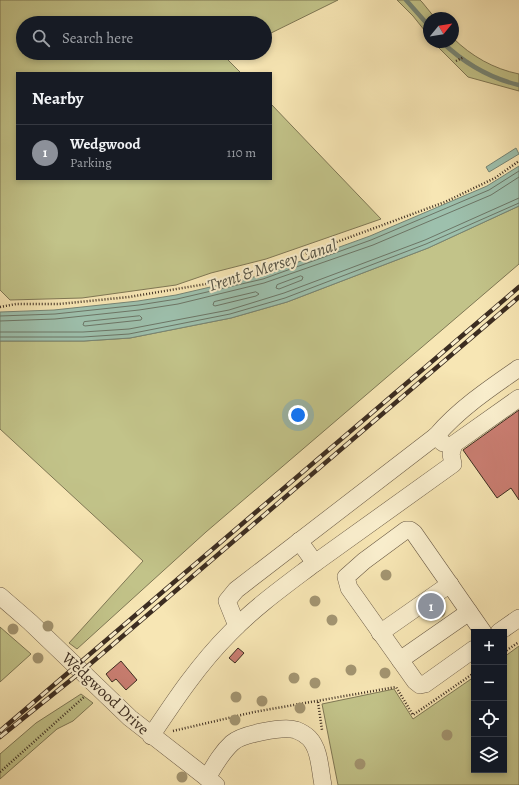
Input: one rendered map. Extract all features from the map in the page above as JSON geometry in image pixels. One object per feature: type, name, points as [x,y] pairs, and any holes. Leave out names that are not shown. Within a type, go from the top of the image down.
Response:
[{"type":"street","points":[[237,626],[227,601],[229,596],[436,436],[444,426],[475,400],[519,368]]},
{"type":"street","points":[[152,736],[203,663],[237,626],[287,584],[315,563],[453,464],[452,451],[454,444],[519,398]]},
{"type":"street","points":[[436,436],[452,451]]},
{"type":"street","points":[[395,506],[410,530],[481,629]]},
{"type":"street","points":[[410,530],[406,530],[346,576],[349,588],[380,634],[415,681],[420,685],[471,652]]},
{"type":"street","points":[[299,541],[315,563]]},
{"type":"street","points":[[380,634],[450,584]]},
{"type":"street","name":"Wedgwood Drive","points":[[0,596],[152,736],[212,782]]},
{"type":"street","points":[[400,660],[469,612]]},
{"type":"street","points":[[503,629],[519,618]]},
{"type":"street","points":[[212,782],[232,743],[247,735],[285,729],[296,730],[310,739],[317,754],[322,785]]},
{"type":"path","points":[[456,61],[464,57]]},
{"type":"path","points":[[0,307],[16,304],[59,304],[129,297],[206,284],[269,267],[445,202],[495,178],[519,161]]},
{"type":"path","points":[[507,650],[519,642]]},
{"type":"path","points":[[0,772],[96,686]]},
{"type":"path","points":[[152,736],[254,712],[396,687]]},
{"type":"green space","points":[[0,0],[338,0],[272,33],[272,16],[16,16],[16,60],[228,60],[240,72],[16,72],[16,180],[272,180],[272,105],[381,219],[266,259],[211,273],[176,285],[82,298],[10,300],[0,290]]},
{"type":"green space","points":[[397,0],[420,0],[430,12],[423,12],[423,28]]},
{"type":"green space","points":[[459,44],[483,61],[501,69],[519,74],[519,91],[468,77],[439,48],[459,48]]},
{"type":"green space","points":[[519,206],[519,264],[206,532],[77,649],[69,643],[143,561],[0,429],[0,341],[84,341],[130,338],[231,318],[287,302],[428,248]]},
{"type":"green space","points":[[0,627],[31,654],[0,682]]},
{"type":"green space","points":[[519,646],[519,785],[338,785],[322,704],[394,689],[413,719],[471,679],[471,773],[507,773],[507,655]]},
{"type":"green space","points":[[81,694],[93,703],[73,721],[57,729],[0,779],[0,754],[36,723]]},
{"type":"water","points":[[516,148],[519,154],[489,172],[486,167]]},
{"type":"water","points":[[519,166],[519,206],[428,248],[287,302],[231,318],[130,338],[84,341],[0,341],[0,312],[54,310],[138,301],[176,295],[262,275],[370,236],[487,186]]},
{"type":"building","points":[[519,410],[519,500],[511,488],[497,498],[463,450]]},
{"type":"building","points":[[238,648],[244,653],[235,663],[229,658]]},
{"type":"building","points":[[121,661],[137,680],[126,690],[116,679],[112,682],[106,674]]},
{"type":"waterway","points":[[406,0],[423,19]]},
{"type":"waterway","points":[[448,48],[459,57],[487,74],[519,85]]},
{"type":"railway","points":[[0,731],[519,287]]},
{"type":"railway","points":[[0,737],[82,671],[519,297]]},
{"type":"place","name":"Wedgwood","points":[[431,606]]},
{"type":"water label","name":"Trent & Mersey Canal","points":[[272,265]]}]
